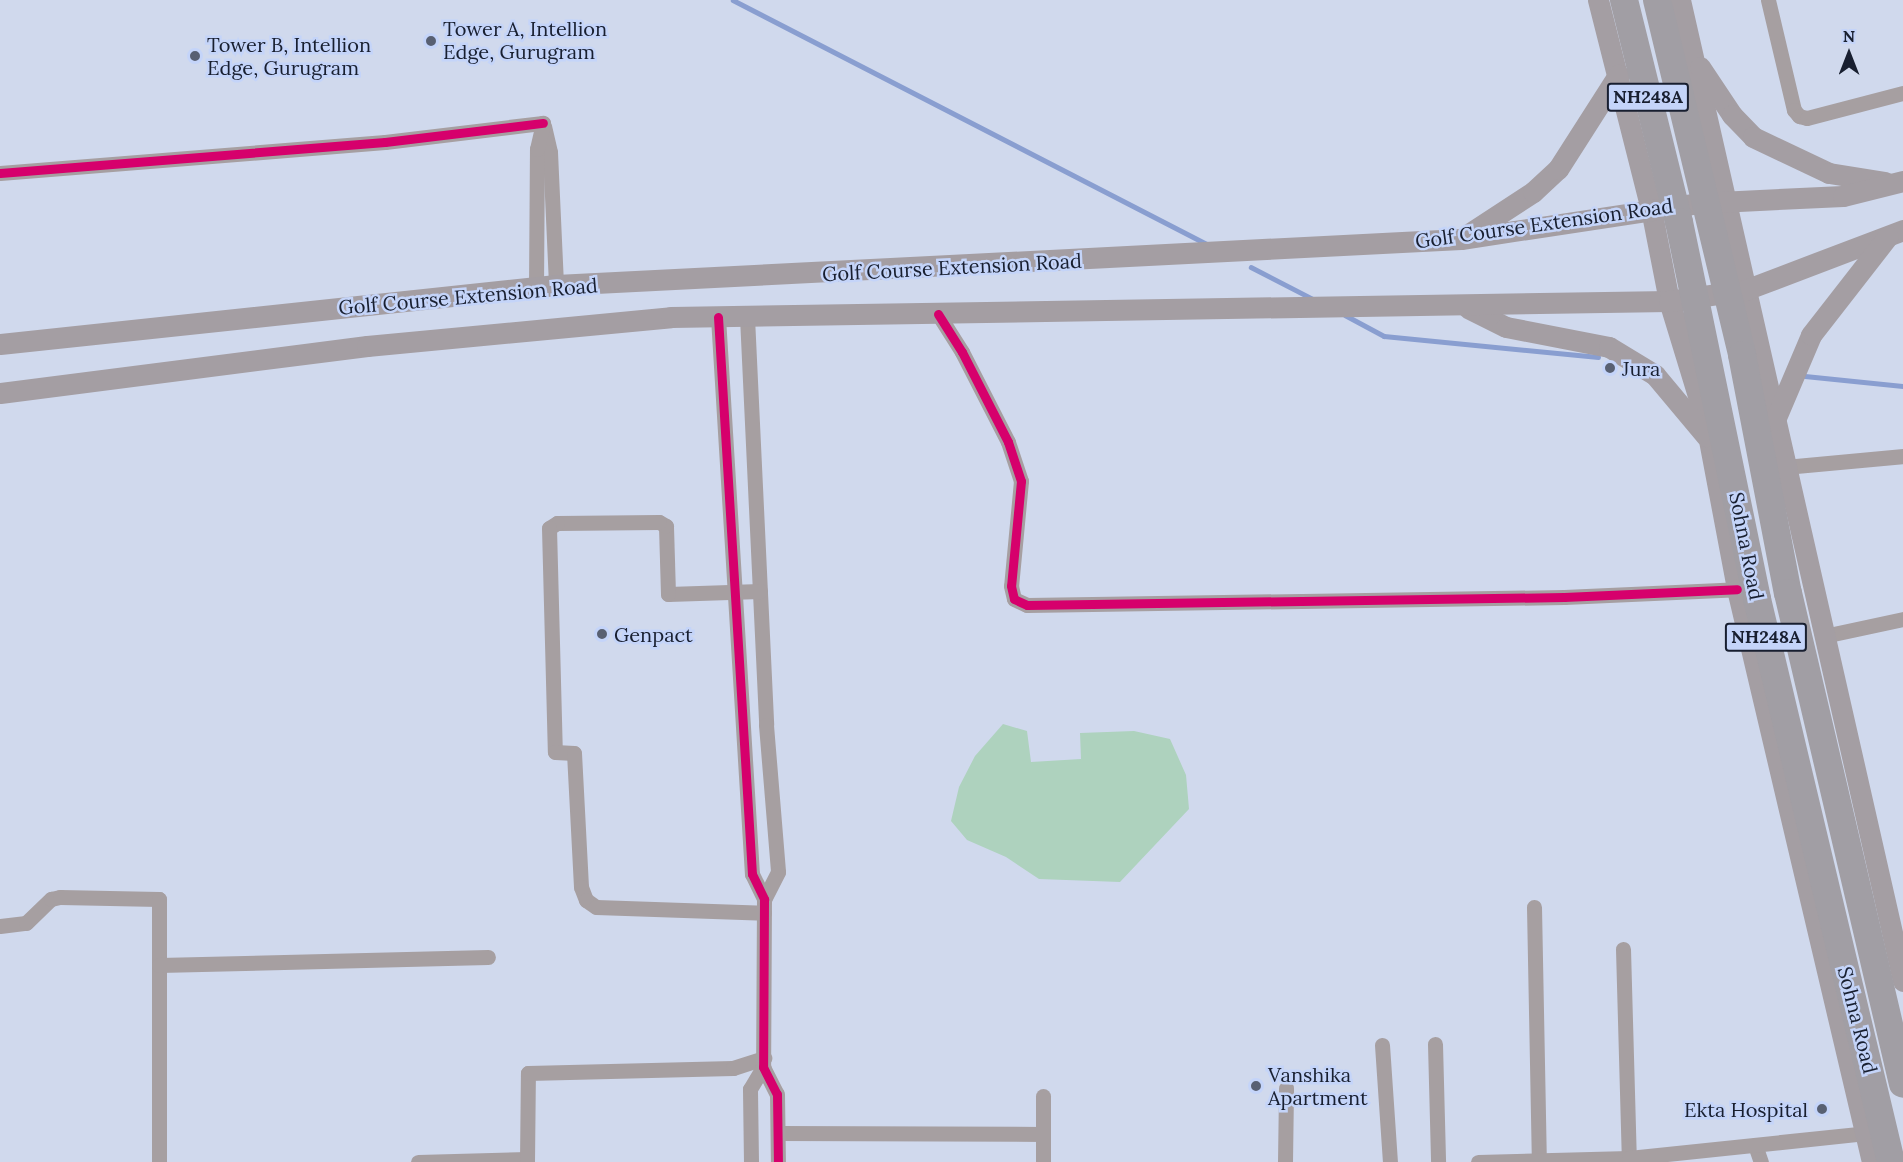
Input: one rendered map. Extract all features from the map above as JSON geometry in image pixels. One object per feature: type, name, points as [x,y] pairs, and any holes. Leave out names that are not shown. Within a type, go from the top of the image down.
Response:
[{"type":"highway","name":"Sohna Road","points":[[1624,0],[1662,201],[1699,317],[1757,599],[1839,970],[1891,1162]]},
{"type":"highway","name":"Sohna Road","points":[[1657,0],[1714,194],[1738,301],[1788,593],[1872,951],[1893,973],[1903,1084]]},
{"type":"main road","points":[[1598,0],[1618,75],[1662,201],[1669,301],[1709,440],[1737,589],[1839,970],[1872,1162]]},
{"type":"main road","points":[[1680,0],[1714,194]]},
{"type":"main road","points":[[1691,53],[1731,115],[1753,137],[1829,173],[1899,182]]},
{"type":"main road","points":[[1461,239],[1533,192],[1558,170],[1618,75]]},
{"type":"main road","name":"Golf Course Extension Road","points":[[0,344],[546,287],[1461,239],[1662,201],[1714,194],[1844,196],[1899,182]]},
{"type":"main road","points":[[0,393],[563,325],[718,317],[1738,301],[1896,233]]},
{"type":"main road","points":[[1775,420],[1811,335],[1896,233]]},
{"type":"main road","points":[[1738,301],[1775,420],[1824,636],[1893,973],[1839,970]]},
{"type":"main road","points":[[1464,307],[1506,327],[1610,347],[1655,375],[1709,440]]},
{"type":"street","points":[[1768,0],[1794,110],[1799,116],[1807,118],[1903,93]]},
{"type":"street","points":[[0,173],[385,142],[543,123],[537,148],[546,287]]},
{"type":"street","points":[[938,314],[968,362],[1008,442],[1021,481],[1011,586],[1014,599],[1027,605],[1552,598],[1737,589]]},
{"type":"street","points":[[718,317],[752,874],[764,906],[764,1063],[777,1094],[778,1162]]},
{"type":"street","points":[[747,317],[760,591],[778,872],[764,906]]},
{"type":"street","points":[[1785,467],[1903,456]]},
{"type":"street","points":[[760,591],[668,594],[666,526],[659,522],[557,523],[549,528],[555,752],[574,753],[581,887],[586,900],[597,907],[764,906]]},
{"type":"street","points":[[732,537],[757,536]]},
{"type":"street","points":[[1824,636],[1903,619]]},
{"type":"street","points":[[0,926],[26,923],[51,899],[60,897],[159,899],[159,1162]]},
{"type":"street","points":[[1534,907],[1539,1159]]},
{"type":"street","points":[[1623,949],[1629,1158]]},
{"type":"street","points":[[159,965],[488,957]]},
{"type":"street","points":[[1435,1044],[1438,1162]]},
{"type":"street","points":[[1382,1045],[1390,1162]]},
{"type":"street","points":[[418,1162],[527,1160],[528,1073],[724,1068],[764,1063]]},
{"type":"street","points":[[752,1162],[750,1089],[764,1063]]},
{"type":"street","points":[[1285,1162],[1286,1088]]},
{"type":"street","points":[[1042,1162],[1043,1096]]},
{"type":"street","points":[[778,1133],[1043,1134]]},
{"type":"street","points":[[1488,1162],[1629,1158],[1866,1133]]},
{"type":"street","points":[[1755,1145],[1761,1162]]},
{"type":"green space","points":[[1003,724],[1027,731],[1031,762],[1081,759],[1080,733],[1134,731],[1170,739],[1186,775],[1189,809],[1120,882],[1039,879],[1006,857],[967,840],[951,821],[959,787],[975,756]]},
{"type":"waterway","points":[[733,0],[1207,244]]},
{"type":"waterway","points":[[1251,267],[1311,298]]},
{"type":"waterway","points":[[1345,315],[1384,336],[1598,357]]},
{"type":"waterway","points":[[1805,376],[1903,386]]},
{"type":"cycle path","points":[[0,173],[385,142],[543,123]]},
{"type":"cycle path","points":[[938,314],[962,352],[1008,442],[1021,481],[1011,586],[1014,599],[1027,605],[1564,597],[1737,589]]},
{"type":"cycle path","points":[[718,317],[752,874],[764,899],[763,1067],[777,1094],[778,1162]]},
{"type":"place","name":"Tower A, Intellion Edge, Gurugram","points":[[431,41]]},
{"type":"place","name":"Tower B, Intellion Edge, Gurugram","points":[[195,56]]},
{"type":"place","name":"Jura","points":[[1610,368]]},
{"type":"place","name":"Genpact","points":[[602,634]]},
{"type":"place","name":"Vanshika Apartment","points":[[1256,1086]]},
{"type":"place","name":"Ekta Hospital","points":[[1822,1109]]}]
